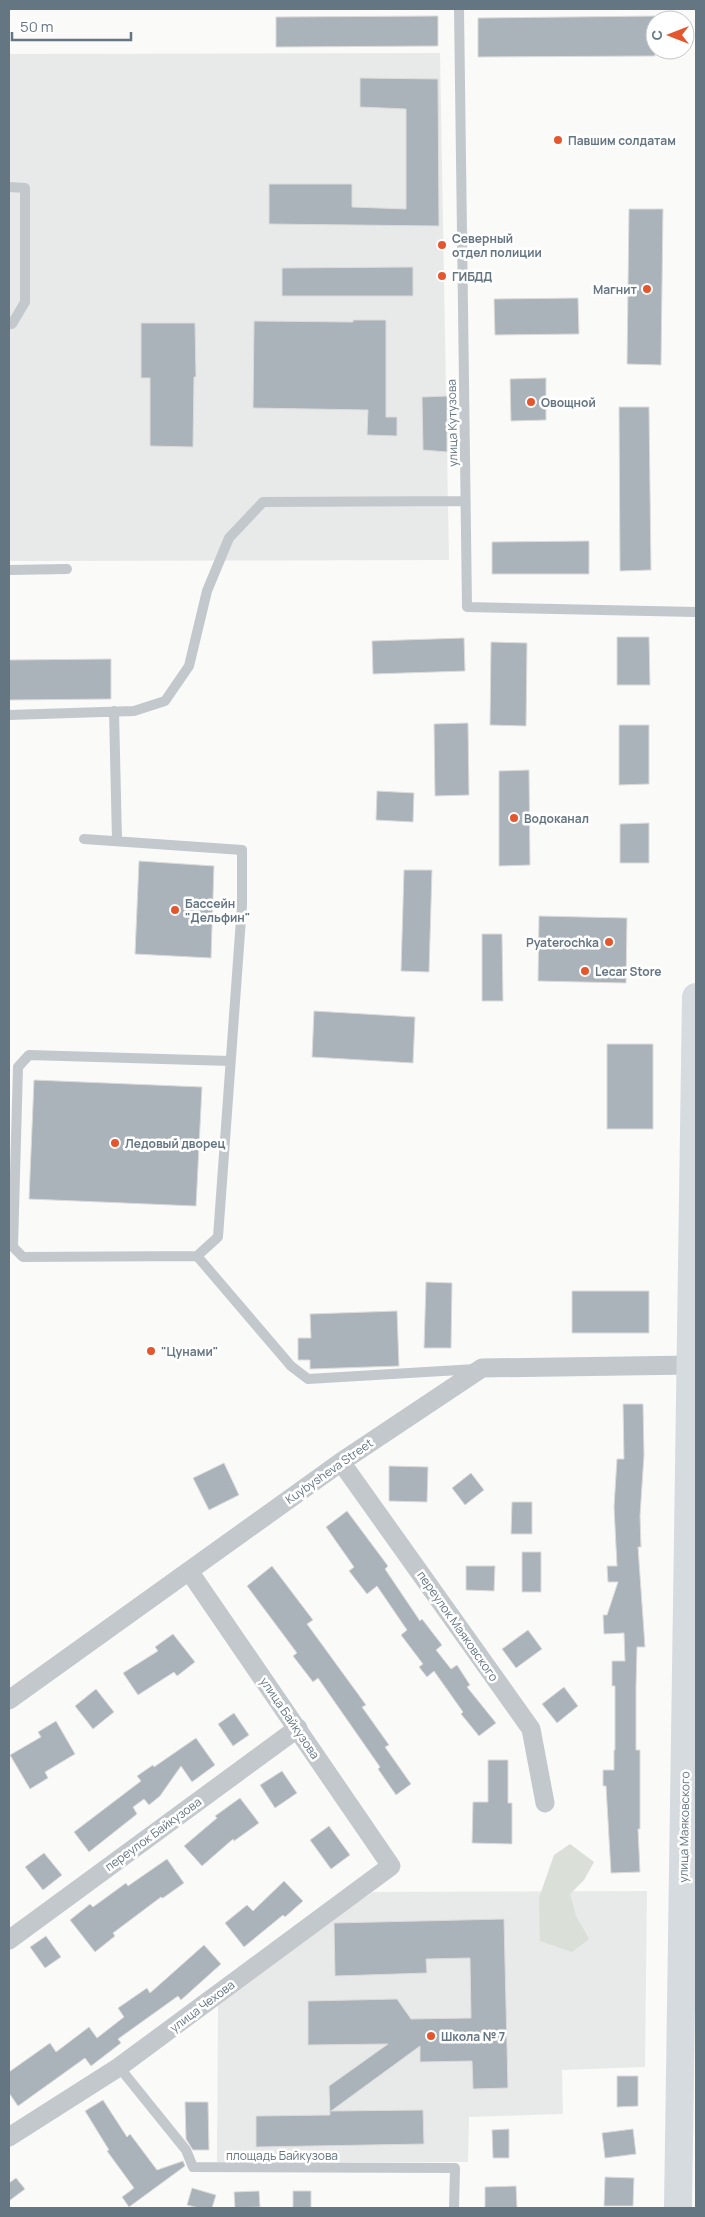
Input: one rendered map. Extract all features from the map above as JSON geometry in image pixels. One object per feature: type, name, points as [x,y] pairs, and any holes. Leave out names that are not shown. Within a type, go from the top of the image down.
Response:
[{"type":"main road","name":"улица Маяковского","points":[[678,2208],[688,2024],[696,997]]},
{"type":"street","points":[[482,1368],[692,1365]]},
{"type":"street","name":"Kuybysheva Street","points":[[9,1700],[341,1462],[482,1368]]},
{"type":"street","name":"переулок Маяковского","points":[[341,1462],[531,1729],[545,1803]]},
{"type":"street","name":"улица Байкузова","points":[[189,1571],[391,1866]]},
{"type":"street","name":"переулок Байкузова","points":[[9,1940],[298,1728]]},
{"type":"street","name":"улица Чехова","points":[[9,2137],[119,2067],[391,1866]]},
{"type":"lane","name":"улица Кутузова","points":[[459,9],[467,607],[696,612]]},
{"type":"lane","points":[[9,187],[25,188],[25,302],[12,324],[9,324]]},
{"type":"lane","points":[[9,715],[134,711],[165,701],[189,666],[207,591],[229,538],[263,502],[465,501]]},
{"type":"lane","points":[[9,570],[68,569]]},
{"type":"lane","points":[[114,711],[117,840]]},
{"type":"lane","points":[[84,839],[242,850],[242,905],[218,1237],[198,1256],[23,1257],[13,1247],[18,1067],[29,1055],[230,1062]]},
{"type":"lane","points":[[198,1256],[291,1366],[308,1379],[482,1368]]},
{"type":"lane","name":"площадь Байкузова","points":[[119,2067],[186,2150],[193,2167],[455,2168],[454,2208]]},
{"type":"shaded area","points":[[440,53],[449,560],[9,561],[9,54]]},
{"type":"shaded area","points":[[570,1844],[594,1862],[584,1880],[570,1894],[576,1916],[589,1939],[572,1952],[540,1941],[539,1898],[554,1855]]},
{"type":"shaded area","name":"Школа № 7","points":[[647,1891],[645,2067],[562,2070],[563,2114],[469,2117],[468,2162],[217,2162],[218,2004],[330,1920],[373,1892]]},
{"type":"building","points":[[438,16],[438,46],[276,47],[276,17]]},
{"type":"building","points":[[645,16],[645,56],[478,57],[478,18]]},
{"type":"building","points":[[360,78],[438,79],[439,226],[269,224],[269,184],[352,184],[352,207],[406,209],[406,109],[360,107]]},
{"type":"building","points":[[629,209],[663,209],[661,365],[627,364]]},
{"type":"building","points":[[413,267],[413,296],[282,296],[282,268]]},
{"type":"building","points":[[578,298],[579,334],[495,335],[494,299]]},
{"type":"building","points":[[353,320],[386,320],[386,417],[397,417],[397,436],[367,435],[368,410],[253,408],[254,321],[353,322]]},
{"type":"building","points":[[141,323],[195,323],[196,377],[194,377],[193,447],[150,446],[150,378],[141,378]]},
{"type":"building","points":[[546,378],[546,420],[511,421],[510,379]]},
{"type":"building","points":[[447,396],[447,452],[423,450],[422,397]]},
{"type":"building","points":[[619,407],[649,407],[651,570],[620,571]]},
{"type":"building","points":[[589,541],[589,574],[492,574],[492,542]]},
{"type":"building","points":[[617,637],[649,637],[650,685],[617,685]]},
{"type":"building","points":[[464,638],[465,671],[373,674],[372,641]]},
{"type":"building","points":[[491,642],[527,643],[526,726],[490,725]]},
{"type":"building","points":[[111,659],[111,699],[9,700],[9,660]]},
{"type":"building","points":[[468,723],[469,795],[435,796],[434,724]]},
{"type":"building","points":[[619,725],[649,725],[649,784],[619,785]]},
{"type":"building","name":"Водоканал","points":[[529,770],[530,865],[499,866],[499,771]]},
{"type":"building","points":[[377,791],[414,793],[413,822],[376,820]]},
{"type":"building","points":[[649,823],[649,863],[620,863],[620,824]]},
{"type":"building","name":"Бассейн \"Дельфин\"","points":[[139,861],[214,866],[211,958],[135,954]]},
{"type":"building","points":[[404,870],[432,870],[429,972],[401,971]]},
{"type":"building","points":[[539,916],[627,918],[626,983],[538,981]]},
{"type":"building","points":[[482,934],[502,934],[503,1001],[482,1001]]},
{"type":"building","points":[[314,1011],[415,1017],[413,1063],[312,1057]]},
{"type":"building","points":[[607,1044],[653,1044],[653,1129],[607,1129]]},
{"type":"building","name":"Ледовый дворец","points":[[34,1080],[202,1087],[196,1206],[29,1199]]},
{"type":"building","points":[[426,1282],[452,1283],[451,1348],[424,1348]]},
{"type":"building","points":[[572,1291],[649,1291],[649,1333],[572,1333]]},
{"type":"building","points":[[397,1311],[399,1366],[310,1369],[310,1360],[298,1360],[298,1338],[311,1338],[310,1314]]},
{"type":"building","points":[[623,1404],[643,1404],[644,1455],[640,1516],[641,1547],[638,1547],[645,1647],[637,1647],[636,1686],[636,1750],[640,1750],[640,1829],[638,1829],[640,1872],[611,1873],[606,1786],[603,1786],[603,1770],[614,1770],[615,1686],[612,1686],[612,1661],[625,1661],[624,1633],[604,1634],[603,1615],[607,1615],[618,1582],[608,1582],[607,1566],[617,1566],[614,1507],[617,1459],[624,1459]]},
{"type":"building","points":[[224,1463],[239,1495],[209,1510],[193,1478]]},
{"type":"building","points":[[389,1466],[428,1467],[427,1502],[389,1501]]},
{"type":"building","points":[[471,1473],[484,1490],[465,1505],[452,1488]]},
{"type":"building","points":[[512,1502],[532,1502],[532,1534],[511,1534]]},
{"type":"building","points":[[347,1511],[388,1566],[385,1569],[420,1621],[422,1619],[442,1645],[436,1650],[451,1669],[457,1665],[470,1685],[467,1687],[496,1723],[479,1736],[461,1714],[463,1712],[434,1671],[427,1677],[419,1667],[423,1664],[401,1635],[407,1630],[377,1586],[367,1594],[349,1571],[354,1567],[326,1527]]},
{"type":"building","points":[[522,1552],[541,1552],[541,1592],[522,1592]]},
{"type":"building","points":[[272,1566],[313,1620],[307,1624],[366,1705],[362,1707],[389,1745],[385,1747],[411,1784],[396,1795],[378,1769],[380,1767],[318,1678],[313,1682],[293,1656],[297,1653],[247,1586]]},
{"type":"building","points":[[466,1566],[495,1566],[494,1591],[466,1590]]},
{"type":"building","points":[[528,1630],[542,1649],[516,1668],[502,1649]]},
{"type":"building","points":[[173,1634],[195,1662],[177,1676],[174,1672],[138,1695],[123,1673],[158,1651],[155,1647]]},
{"type":"building","points":[[564,1687],[578,1706],[557,1723],[542,1704]]},
{"type":"building","points":[[96,1689],[114,1712],[93,1729],[75,1706]]},
{"type":"building","points":[[234,1713],[249,1735],[233,1746],[218,1724]]},
{"type":"building","points":[[56,1721],[75,1754],[45,1772],[48,1778],[30,1789],[10,1755],[41,1737],[38,1732]]},
{"type":"building","points":[[196,1738],[215,1765],[192,1782],[181,1766],[160,1796],[149,1805],[144,1799],[133,1807],[137,1814],[89,1852],[74,1832],[141,1781],[137,1776],[153,1765],[154,1767]]},
{"type":"building","points":[[488,1760],[508,1760],[508,1803],[512,1803],[512,1844],[472,1843],[473,1802],[488,1802]]},
{"type":"building","points":[[282,1771],[297,1793],[275,1808],[260,1785]]},
{"type":"building","points":[[240,1798],[259,1823],[234,1841],[233,1839],[202,1866],[184,1846],[217,1818],[215,1816]]},
{"type":"building","points":[[329,1826],[350,1855],[331,1869],[310,1840]]},
{"type":"building","points":[[44,1853],[62,1875],[43,1890],[25,1867]]},
{"type":"building","points":[[167,1859],[184,1883],[163,1898],[161,1897],[113,1933],[115,1936],[95,1952],[70,1920],[90,1904],[93,1907],[126,1883],[128,1886]]},
{"type":"building","points":[[284,1881],[303,1901],[285,1917],[283,1915],[244,1947],[225,1923],[247,1905],[253,1911]]},
{"type":"building","points":[[504,1919],[508,2088],[473,2089],[472,2061],[420,2062],[420,2046],[331,2111],[423,2110],[424,2144],[256,2147],[256,2116],[330,2115],[329,2086],[388,2044],[308,2045],[308,2001],[397,1999],[411,2019],[471,2018],[470,1958],[426,1959],[427,1973],[335,1976],[334,1923]]},
{"type":"building","points":[[46,1936],[61,1957],[45,1968],[30,1947]]},
{"type":"building","points":[[204,1945],[221,1964],[181,2000],[178,1996],[118,2039],[121,2043],[91,2066],[85,2058],[18,2106],[9,2093],[9,2072],[50,2043],[56,2052],[89,2027],[97,2038],[124,2017],[118,2008],[147,1988],[150,1993]]},
{"type":"building","points":[[617,2076],[638,2076],[638,2106],[617,2107]]},
{"type":"building","points":[[103,2100],[127,2137],[130,2134],[157,2170],[183,2161],[185,2166],[129,2207],[122,2197],[134,2188],[107,2151],[109,2150],[85,2111]]},
{"type":"building","points":[[185,2102],[208,2102],[209,2150],[193,2150],[186,2139]]},
{"type":"building","points":[[509,2129],[509,2158],[493,2158],[492,2130]]},
{"type":"building","points":[[633,2129],[636,2154],[605,2158],[602,2133]]},
{"type":"building","points":[[605,2177],[634,2178],[633,2206],[604,2206]]},
{"type":"building","points":[[16,2178],[25,2189],[9,2201],[9,2183]]},
{"type":"building","points":[[516,2186],[517,2208],[485,2208],[485,2187]]},
{"type":"building","points":[[192,2188],[216,2195],[212,2208],[199,2208],[187,2205]]},
{"type":"building","points":[[259,2191],[260,2207],[235,2208],[234,2192]]},
{"type":"building","points":[[293,2191],[311,2191],[311,2208],[293,2208]]},
{"type":"place","name":"Павшим солдатам","points":[[558,140]]},
{"type":"place","name":"Северный отдел полиции","points":[[442,245]]},
{"type":"place","name":"ГИБДД","points":[[442,276]]},
{"type":"place","name":"Магнит","points":[[647,289]]},
{"type":"place","name":"Овощной","points":[[531,402]]},
{"type":"place","name":"Водоканал","points":[[514,818]]},
{"type":"place","name":"Бассейн \"Дельфин\"","points":[[175,910]]},
{"type":"place","name":"Pyaterochka","points":[[609,942]]},
{"type":"place","name":"Lecar Store","points":[[585,971]]},
{"type":"place","name":"Ледовый дворец","points":[[115,1143]]},
{"type":"place","name":"\"Цунами\"","points":[[151,1351]]},
{"type":"place","name":"Школа № 7","points":[[431,2036]]}]
